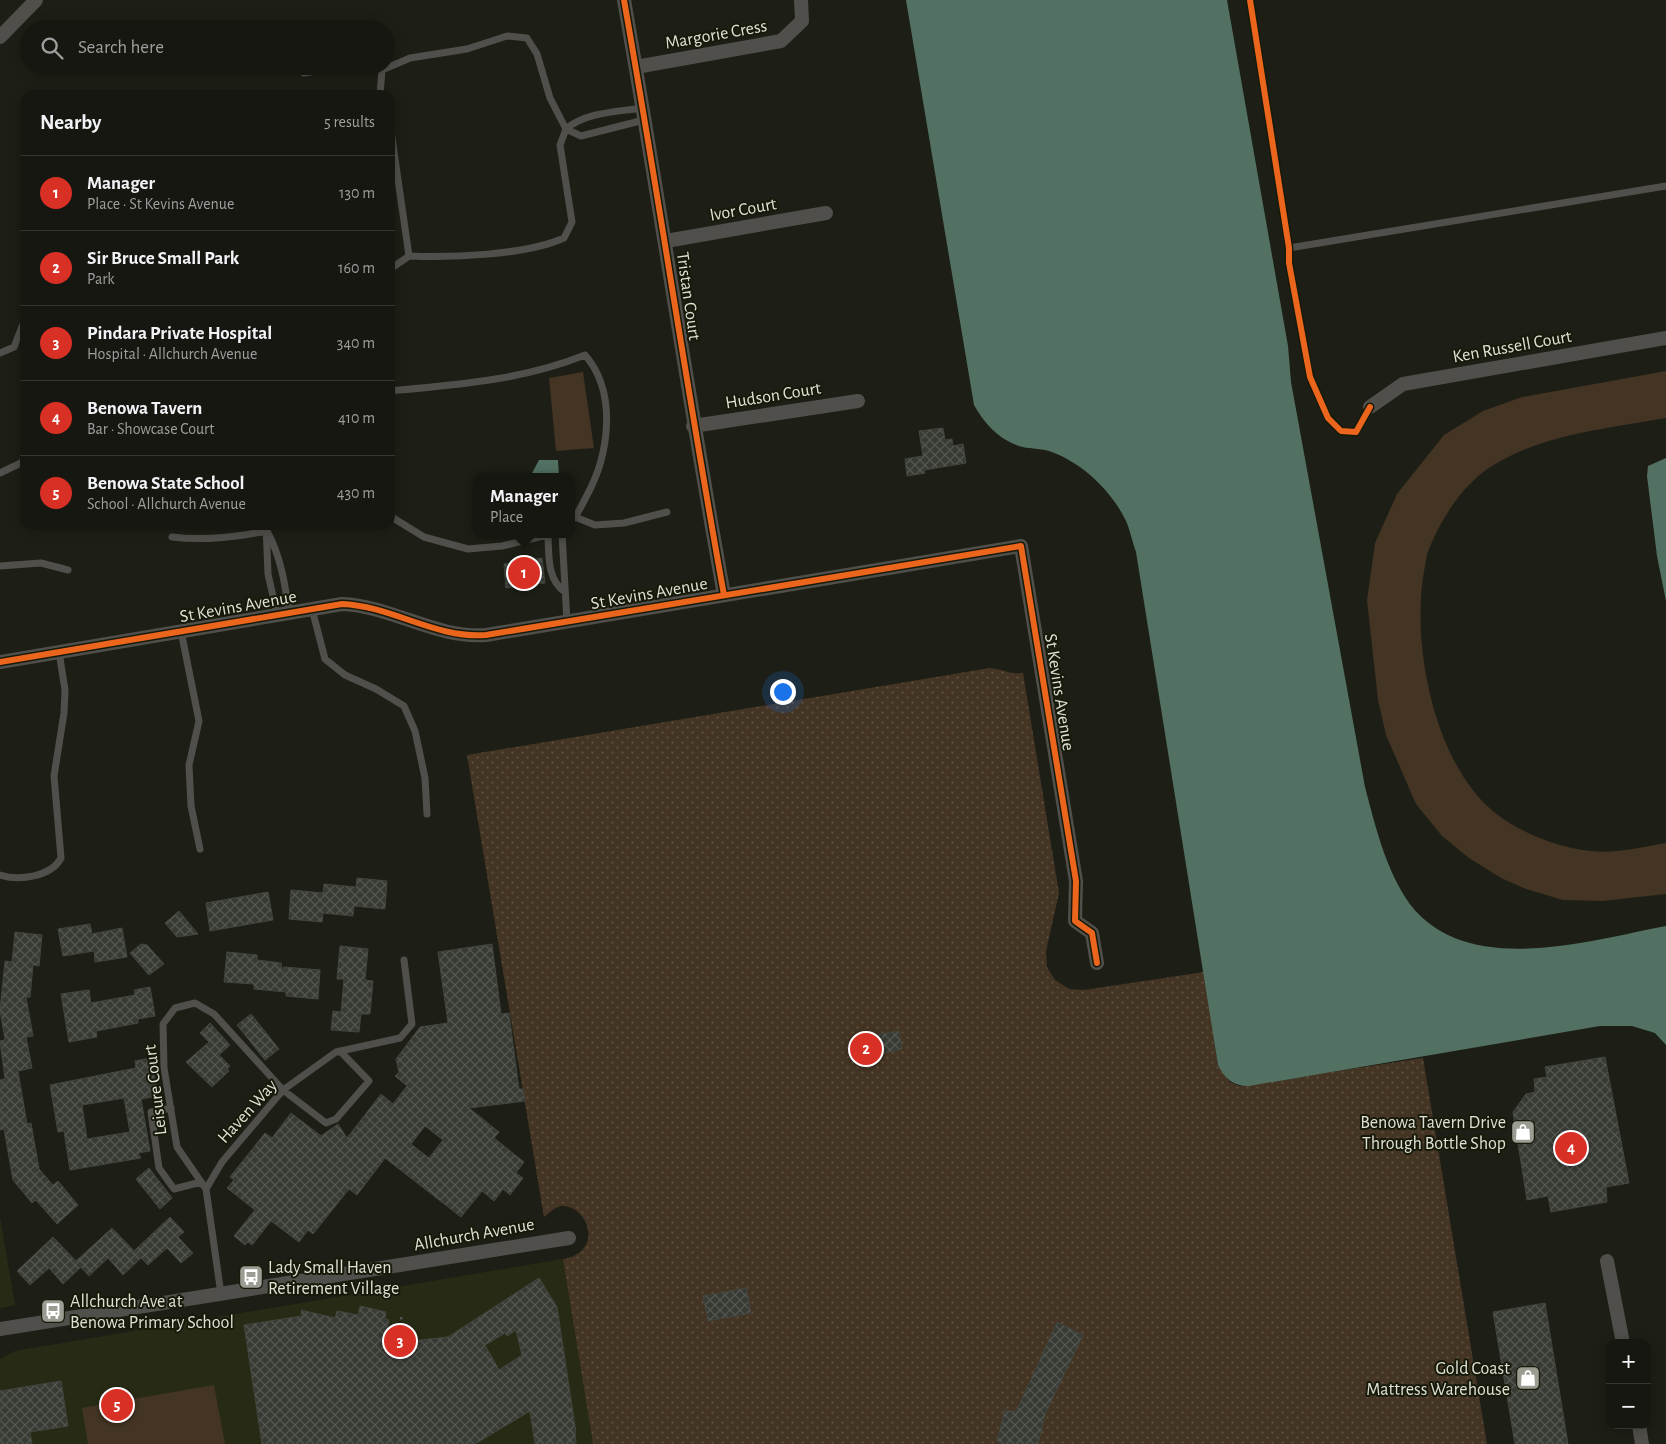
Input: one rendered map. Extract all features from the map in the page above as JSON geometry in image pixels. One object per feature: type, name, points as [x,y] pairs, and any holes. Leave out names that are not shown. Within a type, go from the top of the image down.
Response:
[{"type":"street","points":[[0,37],[36,0]]},
{"type":"street","name":"Tristan Court","points":[[624,0],[666,241],[693,426],[724,595]]},
{"type":"street","name":"Margorie Cress","points":[[636,67],[781,41],[802,21],[801,0]]},
{"type":"street","name":"Ivor Court","points":[[666,241],[826,213]]},
{"type":"street","name":"Ken Russell Court","points":[[1370,407],[1403,384],[1666,338]]},
{"type":"street","name":"Hudson Court","points":[[693,426],[858,401]]},
{"type":"street","name":"St Kevins Avenue","points":[[0,662],[342,604],[368,606],[445,631],[471,636],[567,622],[1021,546],[1076,881],[1075,921],[1092,933],[1097,963]]},
{"type":"street","name":"Allchurch Avenue","points":[[0,1329],[569,1238]]},
{"type":"street","points":[[1608,1261],[1622,1339]]},
{"type":"street","points":[[1640,1429],[1642,1444]]},
{"type":"lane","points":[[395,64],[410,58],[467,49],[507,36],[527,38],[537,54],[550,98],[566,129],[580,136],[587,135],[643,114]]},
{"type":"lane","points":[[380,90],[382,75]]},
{"type":"lane","points":[[395,266],[409,256],[444,258],[482,254],[546,246],[564,238],[572,222],[560,145],[566,129],[575,122],[597,115],[643,114]]},
{"type":"lane","points":[[395,175],[409,256]]},
{"type":"lane","points":[[1290,248],[1666,186]]},
{"type":"lane","points":[[0,353],[14,347],[20,332]]},
{"type":"lane","points":[[395,391],[449,386],[521,375],[585,355],[595,367],[608,428],[597,478],[575,515]]},
{"type":"lane","points":[[0,473],[20,463]]},
{"type":"lane","points":[[575,519],[595,525],[624,523],[666,512]]},
{"type":"lane","points":[[395,519],[424,537],[468,548],[502,546],[536,538]]},
{"type":"lane","points":[[172,537],[199,540],[230,538],[259,530]]},
{"type":"lane","points":[[266,530],[268,574],[283,614]]},
{"type":"lane","points":[[267,530],[275,546],[280,564],[283,614]]},
{"type":"lane","points":[[549,538],[552,578],[556,586],[565,592]]},
{"type":"lane","points":[[562,538],[567,622]]},
{"type":"lane","points":[[0,566],[41,563],[68,570]]},
{"type":"lane","points":[[312,609],[325,660],[345,675],[376,689],[404,706],[415,731],[425,778],[427,814]]},
{"type":"lane","points":[[181,631],[199,721],[189,765],[191,806],[200,849]]},
{"type":"lane","points":[[0,875],[20,878],[33,875],[53,868],[61,858],[54,776],[64,713],[65,690],[59,652]]},
{"type":"lane","name":"Haven Way","points":[[206,1189],[222,1162],[283,1090],[340,1051],[400,1038],[412,1024],[404,960]]},
{"type":"lane","name":"Leisure Court","points":[[206,1189],[177,1147],[164,1068],[163,1024],[175,1008],[195,1002],[214,1014],[283,1090],[326,1123],[336,1119],[369,1081],[340,1051]]},
{"type":"lane","points":[[171,1108],[151,1112],[160,1168],[174,1188],[201,1182]]},
{"type":"lane","points":[[206,1189],[221,1294]]},
{"type":"path","points":[[401,1317],[406,1342]]},
{"type":"shaded area","points":[[906,0],[1227,0],[1288,346],[1291,382],[1365,787],[1381,844],[1391,871],[1405,897],[1428,923],[1457,939],[1490,947],[1526,949],[1563,946],[1666,926],[1666,1045],[1655,1033],[1632,1026],[1600,1026],[1249,1086],[1238,1085],[1230,1081],[1224,1074],[1218,1065],[1136,552],[1127,523],[1119,508],[1103,487],[1083,469],[1061,456],[1045,450],[1019,446],[998,435],[982,418],[974,405]]},
{"type":"shaded area","points":[[1666,371],[1666,418],[1574,434],[1552,440],[1530,447],[1509,457],[1479,475],[1461,494],[1446,515],[1429,549],[1424,571],[1421,600],[1421,633],[1432,700],[1442,733],[1456,764],[1473,791],[1494,812],[1515,827],[1566,847],[1610,852],[1666,843],[1666,894],[1603,901],[1563,900],[1526,889],[1501,878],[1469,858],[1442,836],[1416,804],[1386,735],[1378,700],[1367,600],[1375,543],[1397,494],[1444,435],[1483,411],[1522,397]]},
{"type":"shaded area","points":[[583,372],[594,448],[556,451],[549,378]]},
{"type":"shaded area","points":[[1666,458],[1666,601],[1657,556],[1647,476],[1648,466]]},
{"type":"shaded area","points":[[539,460],[558,460],[559,473],[532,473]]},
{"type":"shaded area","points":[[990,668],[1023,673],[1059,893],[1046,951],[1047,967],[1055,980],[1069,989],[1084,990],[1204,972],[1218,1065],[1230,1082],[1239,1086],[1423,1058],[1487,1444],[593,1444],[563,1259],[576,1255],[584,1247],[588,1239],[588,1229],[585,1220],[579,1212],[571,1207],[561,1206],[552,1210],[544,1217],[467,755]]},
{"type":"shaded area","points":[[0,1217],[15,1305],[0,1308]]},
{"type":"shaded area","points":[[563,1259],[593,1444],[0,1444],[0,1359],[15,1351]]},
{"type":"shaded area","points":[[214,1385],[225,1444],[88,1444],[82,1408]]},
{"type":"building","points":[[943,428],[945,440],[952,439],[953,446],[963,444],[966,463],[924,470],[925,473],[907,476],[905,459],[923,456],[919,431]]},
{"type":"building","points":[[542,558],[545,583],[506,588],[504,564]]},
{"type":"building","points":[[357,878],[387,881],[385,909],[354,906],[353,916],[323,913],[322,922],[289,919],[291,890],[323,893],[324,884],[356,887]]},
{"type":"building","points":[[268,892],[273,920],[210,931],[206,903]]},
{"type":"building","points":[[179,911],[198,934],[177,937],[165,923]]},
{"type":"building","points":[[90,924],[92,934],[122,928],[127,957],[95,962],[94,951],[63,956],[58,929]]},
{"type":"building","points":[[15,932],[42,935],[39,966],[33,965],[30,997],[26,997],[33,1036],[26,1037],[32,1068],[18,1071],[27,1124],[31,1123],[39,1169],[53,1185],[58,1181],[78,1205],[57,1224],[36,1200],[32,1203],[13,1180],[4,1129],[0,1130],[0,1080],[5,1079],[0,1041],[5,1040],[0,1010],[5,961],[12,962]]},
{"type":"building","points":[[141,944],[147,945],[164,964],[149,975],[130,953]]},
{"type":"building","points":[[492,944],[501,1014],[509,1013],[519,1089],[523,1089],[525,1101],[469,1108],[499,1132],[494,1138],[524,1162],[516,1173],[523,1178],[510,1195],[503,1189],[494,1201],[482,1191],[461,1217],[385,1158],[357,1195],[349,1189],[313,1234],[308,1230],[299,1242],[271,1221],[252,1245],[248,1242],[245,1245],[234,1236],[255,1210],[227,1188],[234,1180],[230,1177],[265,1133],[272,1138],[291,1113],[321,1136],[338,1124],[347,1138],[381,1094],[393,1104],[407,1086],[395,1076],[399,1072],[396,1059],[420,1027],[448,1023],[438,952]],"holes":[[[425,1126],[443,1140],[429,1158],[411,1144]]]},
{"type":"building","points":[[340,946],[368,949],[365,980],[373,981],[370,1014],[361,1014],[359,1032],[331,1030],[333,1011],[341,1012],[344,979],[337,979]]},
{"type":"building","points":[[227,952],[257,955],[257,960],[281,963],[282,971],[284,967],[320,970],[318,999],[286,996],[286,992],[254,989],[254,984],[224,982]]},
{"type":"building","points":[[150,987],[155,1016],[138,1019],[138,1023],[96,1031],[97,1037],[69,1042],[61,994],[89,990],[91,1003],[135,995],[134,990]]},
{"type":"building","points":[[251,1014],[279,1049],[265,1060],[237,1025]]},
{"type":"building","points":[[210,1023],[230,1045],[219,1055],[230,1066],[227,1069],[229,1071],[212,1087],[186,1062],[209,1042],[200,1033]]},
{"type":"building","points":[[899,1031],[902,1049],[874,1055],[870,1036]]},
{"type":"building","points":[[1605,1057],[1629,1183],[1606,1187],[1607,1202],[1551,1212],[1548,1196],[1527,1200],[1513,1112],[1526,1094],[1535,1092],[1534,1079],[1547,1077],[1545,1067]]},
{"type":"building","points":[[151,1058],[158,1096],[141,1099],[150,1151],[138,1153],[141,1158],[70,1170],[64,1131],[58,1132],[50,1085],[136,1068],[135,1061]],"holes":[[[124,1098],[130,1132],[87,1139],[82,1105]]]},
{"type":"building","points":[[149,1168],[172,1198],[160,1209],[136,1179]]},
{"type":"building","points":[[170,1217],[184,1232],[178,1237],[193,1253],[181,1263],[167,1248],[148,1265],[134,1251]]},
{"type":"building","points":[[112,1228],[141,1258],[123,1275],[108,1258],[89,1276],[81,1267],[63,1284],[49,1268],[30,1285],[17,1271],[53,1237],[76,1261]]},
{"type":"building","points":[[539,1278],[557,1307],[576,1433],[576,1444],[535,1444],[530,1411],[475,1444],[262,1444],[244,1325],[302,1316],[301,1310],[335,1318],[337,1311],[358,1315],[360,1306],[386,1312],[385,1319],[389,1320],[384,1344],[448,1337]],"holes":[[[516,1330],[522,1355],[499,1370],[485,1345],[505,1333],[507,1336]]]},
{"type":"building","points":[[746,1288],[751,1313],[708,1321],[703,1296]]},
{"type":"building","points":[[1545,1303],[1568,1444],[1515,1444],[1493,1312]]},
{"type":"building","points":[[1057,1322],[1083,1335],[1046,1412],[1038,1444],[1005,1444],[997,1441],[1005,1410],[1016,1412]]},
{"type":"building","points":[[61,1381],[68,1426],[30,1432],[32,1444],[0,1444],[0,1391]]},
{"type":"cycle path","points":[[624,0],[724,595]]},
{"type":"cycle path","points":[[1250,0],[1289,248],[1289,263],[1310,377],[1328,418],[1341,431],[1356,432],[1370,407]]},
{"type":"cycle path","points":[[0,662],[342,604],[379,610],[449,632],[486,635],[1021,546],[1076,881],[1075,921],[1092,933],[1097,963]]},
{"type":"place","name":"Manager","points":[[524,573]]},
{"type":"place","name":"Sir Bruce Small Park","points":[[866,1049]]},
{"type":"place","name":"Benowa Tavern Drive Through Bottle Shop","points":[[1523,1132]]},
{"type":"place","name":"Benowa Tavern","points":[[1571,1148]]},
{"type":"place","name":"Lady Small Haven Retirement Village","points":[[251,1277]]},
{"type":"place","name":"Allchurch Ave at Benowa Primary School","points":[[53,1311]]},
{"type":"place","name":"Pindara Private Hospital","points":[[400,1341]]},
{"type":"place","name":"Gold Coast Mattress Warehouse","points":[[1528,1378]]},
{"type":"place","name":"Benowa State School","points":[[117,1405]]}]
